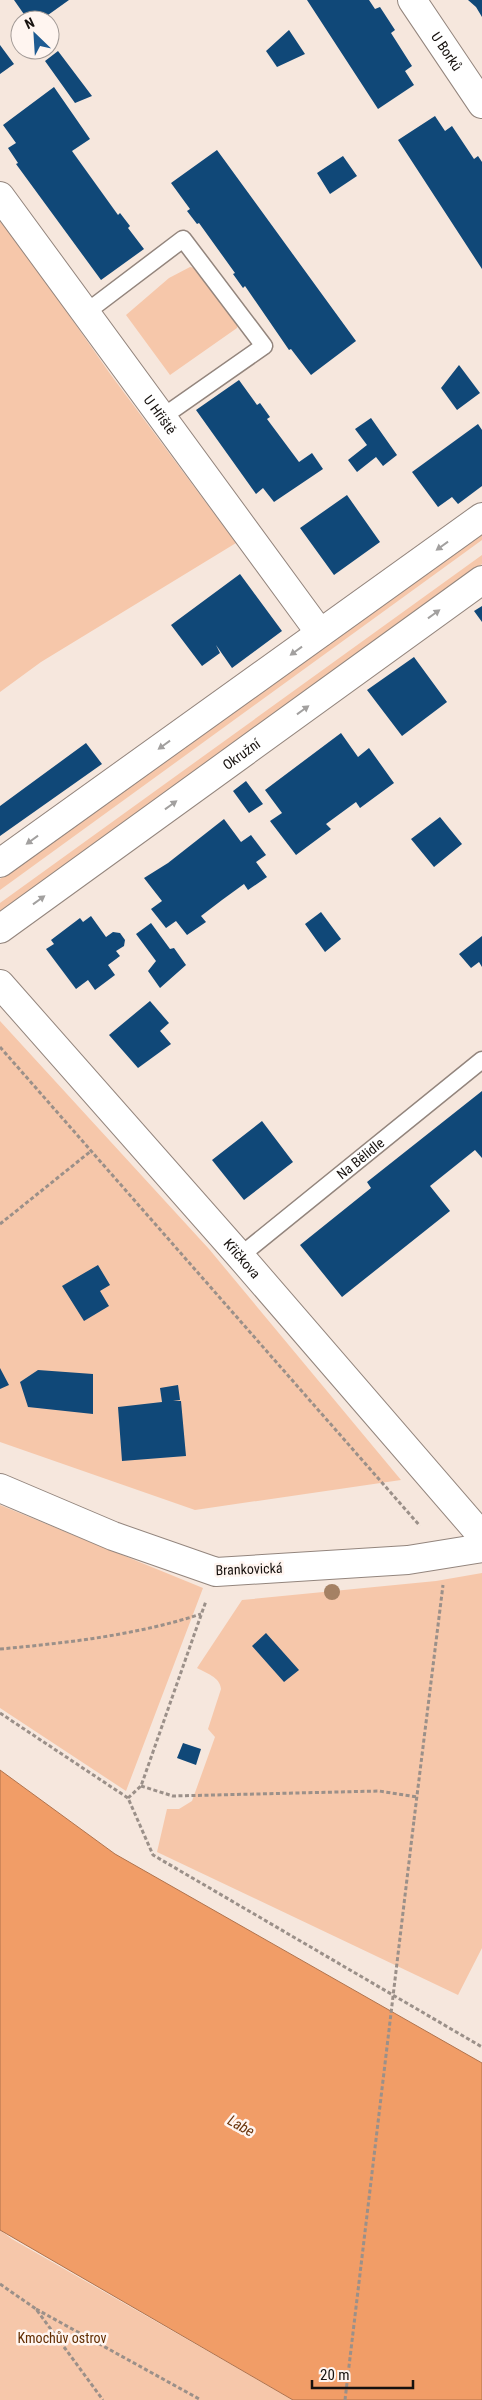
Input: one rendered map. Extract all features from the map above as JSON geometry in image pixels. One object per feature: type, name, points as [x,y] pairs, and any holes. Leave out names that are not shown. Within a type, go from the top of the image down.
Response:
[{"type":"street","name":"U Borků","points":[[412,0],[482,104]]},
{"type":"street","name":"U Hřiště","points":[[0,196],[84,314],[320,633]]},
{"type":"street","points":[[0,863],[482,517]]},
{"type":"street","name":"Okružní","points":[[0,929],[482,580]]},
{"type":"street","name":"Křičkova","points":[[0,984],[240,1256],[482,1536]]},
{"type":"street","name":"Brankovická","points":[[0,1488],[113,1536],[216,1572],[408,1560],[482,1548]]},
{"type":"lane","points":[[84,314],[183,239],[264,346],[161,418]]},
{"type":"lane","name":"Na Bělidle","points":[[240,1256],[482,1060]]},
{"type":"path","points":[[0,1047],[444,1554],[444,1582],[345,2400]]},
{"type":"path","points":[[0,1224],[91,1151]]},
{"type":"path","points":[[128,1798],[141,1786],[216,1572]]},
{"type":"path","points":[[0,1650],[56,1644],[171,1624],[201,1614]]},
{"type":"path","points":[[0,1713],[128,1798],[153,1856],[482,2047]]},
{"type":"path","points":[[141,1786],[173,1796],[379,1791],[417,1797]]},
{"type":"path","points":[[0,2284],[36,2309],[201,2400]]},
{"type":"path","points":[[36,2309],[103,2400]]},
{"type":"green space","points":[[0,217],[111,375],[236,543],[41,662],[0,692]]},
{"type":"green space","points":[[190,267],[196,268],[238,323],[237,328],[170,375],[126,315],[169,278]]},
{"type":"green space","points":[[482,530],[482,540],[0,890],[0,879]]},
{"type":"green space","points":[[482,555],[482,564],[0,913],[0,903]]},
{"type":"green space","points":[[0,1021],[209,1249],[401,1480],[195,1510],[0,1442]]},
{"type":"green space","points":[[0,1505],[203,1588],[126,1791],[0,1708]]},
{"type":"green space","points":[[482,1573],[482,1948],[458,1995],[157,1852],[167,1809],[179,1809],[192,1801],[215,1737],[208,1729],[221,1689],[220,1685],[212,1676],[197,1668],[242,1600],[436,1581]]},
{"type":"green space","name":"Kmochův ostrov","points":[[0,2230],[12,2239],[293,2400],[0,2400]]},
{"type":"water","name":"Labe","points":[[0,1770],[115,1854],[482,2063],[482,2400],[293,2400],[0,2230]]},
{"type":"building","points":[[14,0],[69,0],[55,10],[21,10]]},
{"type":"building","points":[[307,0],[369,0],[375,9],[380,7],[395,30],[391,33],[412,66],[405,71],[414,85],[378,109]]},
{"type":"building","points":[[468,0],[482,0],[482,17],[476,7]]},
{"type":"building","points":[[289,30],[305,54],[277,67],[266,51]]},
{"type":"building","points":[[0,45],[14,64],[0,74]]},
{"type":"building","points":[[60,54],[92,96],[75,103],[45,61],[60,60]]},
{"type":"building","points":[[54,87],[90,139],[72,151],[118,215],[120,213],[130,226],[128,228],[144,249],[101,280],[16,164],[18,163],[8,148],[16,143],[3,125]]},
{"type":"building","points":[[435,116],[445,131],[452,126],[474,159],[478,156],[482,162],[482,269],[398,140]]},
{"type":"building","points":[[217,150],[356,341],[311,375],[291,349],[289,350],[245,286],[243,288],[233,274],[235,273],[199,223],[197,224],[187,211],[190,209],[171,183]]},
{"type":"building","points":[[343,156],[357,176],[330,194],[317,173]]},
{"type":"building","points":[[459,365],[480,393],[457,410],[441,388]]},
{"type":"building","points":[[239,380],[257,405],[260,403],[270,417],[267,419],[299,462],[312,453],[323,469],[274,502],[263,488],[256,494],[196,410]]},
{"type":"building","points":[[371,418],[397,455],[383,466],[376,457],[357,472],[348,460],[367,445],[355,429]]},
{"type":"building","points":[[478,424],[482,430],[482,486],[458,504],[452,497],[438,507],[412,472]]},
{"type":"building","points":[[347,495],[380,542],[334,575],[300,528]]},
{"type":"building","points":[[240,574],[282,631],[232,668],[216,645],[220,653],[202,666],[171,625]]},
{"type":"building","points":[[482,606],[482,622],[474,611]]},
{"type":"building","points":[[414,657],[447,702],[402,736],[367,690]]},
{"type":"building","points":[[341,733],[358,757],[369,748],[394,783],[360,808],[356,802],[326,824],[331,829],[296,855],[270,821],[282,813],[265,790]]},
{"type":"building","points":[[86,743],[102,764],[0,836],[0,806]]},
{"type":"building","points":[[246,781],[263,804],[249,813],[233,791]]},
{"type":"building","points":[[440,817],[462,844],[434,867],[411,839]]},
{"type":"building","points":[[224,819],[241,842],[251,835],[266,855],[256,862],[267,877],[248,890],[244,884],[201,916],[206,922],[187,935],[176,921],[166,928],[151,909],[162,901],[144,878],[168,863]]},
{"type":"building","points":[[321,912],[341,939],[325,952],[305,924]]},
{"type":"building","points":[[91,916],[106,937],[113,932],[120,933],[125,940],[124,946],[116,951],[120,956],[108,965],[115,975],[95,990],[88,980],[76,989],[46,949],[54,944],[51,940],[80,918],[83,922]]},
{"type":"building","points":[[151,923],[170,949],[174,948],[186,965],[160,988],[148,971],[156,961],[136,934]]},
{"type":"building","points":[[482,936],[482,967],[479,962],[471,968],[459,954]]},
{"type":"building","points":[[150,1001],[169,1023],[160,1031],[171,1044],[138,1068],[109,1035]]},
{"type":"building","points":[[482,1091],[482,1158],[475,1150],[430,1186],[450,1211],[342,1297],[300,1245],[371,1188],[367,1182]]},
{"type":"building","points":[[262,1121],[293,1162],[244,1200],[212,1160]]},
{"type":"building","points":[[98,1265],[110,1285],[100,1291],[109,1306],[84,1321],[62,1286]]},
{"type":"building","points":[[0,1368],[9,1385],[0,1389]]},
{"type":"building","points":[[38,1370],[93,1374],[93,1414],[28,1407],[20,1382]]},
{"type":"building","points":[[178,1385],[180,1400],[173,1401],[181,1401],[186,1456],[122,1461],[118,1407],[162,1402],[160,1388]]},
{"type":"building","points":[[266,1633],[299,1670],[284,1682],[252,1646]]},
{"type":"building","points":[[183,1743],[201,1749],[196,1765],[177,1758]]}]
